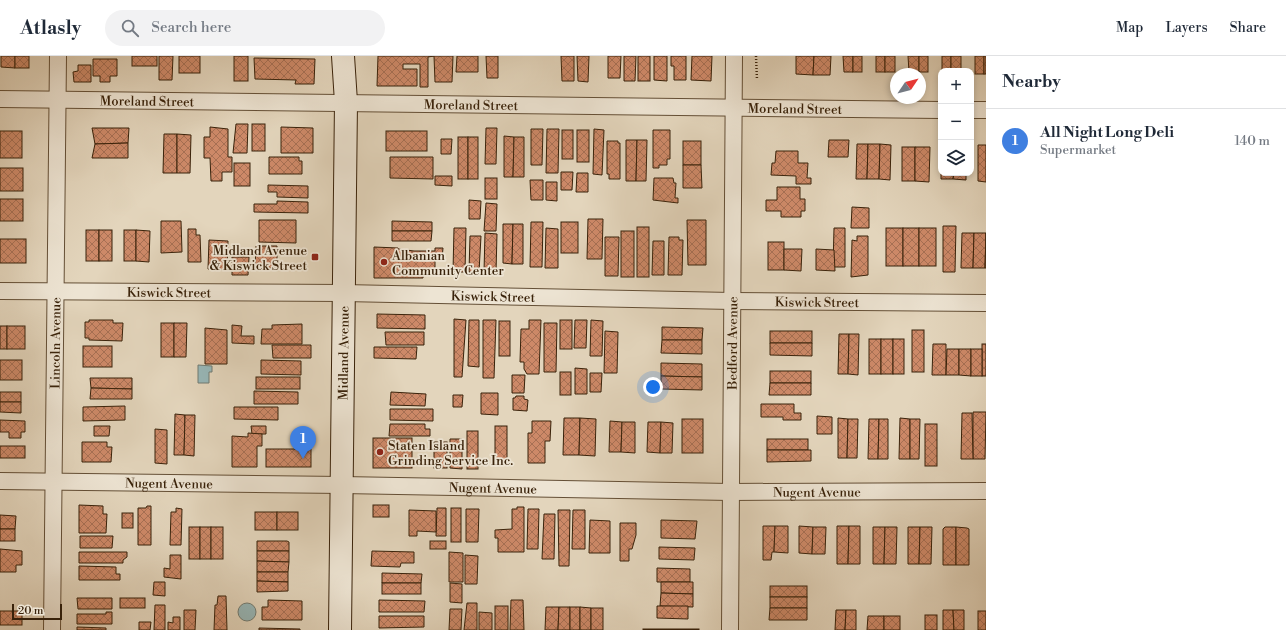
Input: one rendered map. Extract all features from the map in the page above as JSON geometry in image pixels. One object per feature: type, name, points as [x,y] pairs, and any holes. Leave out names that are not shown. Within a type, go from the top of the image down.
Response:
[{"type":"main road","name":"Midland Avenue","points":[[340,630],[346,63]]},
{"type":"street","name":"Lincoln Avenue","points":[[52,630],[58,56]]},
{"type":"street","name":"Bedford Avenue","points":[[730,630],[730,492],[735,108],[734,56]]},
{"type":"street","name":"Moreland Street","points":[[0,99],[938,110]]},
{"type":"street","points":[[974,110],[986,110]]},
{"type":"street","name":"Kiswick Street","points":[[0,291],[344,293],[732,301],[986,303]]},
{"type":"street","name":"Nugent Avenue","points":[[0,481],[342,484],[730,492],[986,491]]},
{"type":"path","points":[[756,56],[757,80]]},
{"type":"water","points":[[198,365],[212,366],[212,372],[209,372],[209,383],[198,383]]},
{"type":"water","points":[[247,603],[253,606],[256,612],[253,618],[247,621],[241,618],[238,612],[241,606]]},
{"type":"building","points":[[1,56],[15,56],[15,68],[1,67]]},
{"type":"building","points":[[15,56],[29,56],[29,68],[15,68]]},
{"type":"building","points":[[132,56],[157,56],[157,66],[132,66]]},
{"type":"building","points":[[159,56],[173,56],[172,80],[159,80]]},
{"type":"building","points":[[179,56],[200,56],[200,73],[179,73]]},
{"type":"building","points":[[234,56],[248,56],[248,81],[234,81]]},
{"type":"building","points":[[378,56],[434,56],[428,57],[428,87],[420,87],[420,64],[403,64],[403,69],[417,69],[417,86],[377,86]]},
{"type":"building","points":[[434,56],[453,56],[452,82],[435,82]]},
{"type":"building","points":[[457,56],[478,56],[478,72],[456,72]]},
{"type":"building","points":[[486,56],[498,56],[498,78],[487,78]]},
{"type":"building","points":[[561,56],[574,56],[574,81],[562,81]]},
{"type":"building","points":[[577,56],[589,56],[588,82],[578,81]]},
{"type":"building","points":[[608,56],[621,56],[620,78],[608,78]]},
{"type":"building","points":[[624,56],[636,56],[635,81],[624,81]]},
{"type":"building","points":[[638,56],[650,56],[650,81],[638,81]]},
{"type":"building","points":[[654,56],[667,56],[667,81],[654,80]]},
{"type":"building","points":[[671,56],[686,56],[686,80],[674,80],[674,66],[671,66]]},
{"type":"building","points":[[692,56],[712,56],[711,81],[691,80]]},
{"type":"building","points":[[796,56],[814,56],[813,75],[796,74]]},
{"type":"building","points":[[814,56],[831,56],[830,75],[813,75]]},
{"type":"building","points":[[843,56],[853,56],[853,72],[844,72]]},
{"type":"building","points":[[853,56],[862,56],[862,72],[853,72]]},
{"type":"building","points":[[876,56],[885,56],[885,72],[876,72]]},
{"type":"building","points":[[885,56],[895,56],[895,68],[890,68],[890,72],[885,72]]},
{"type":"building","points":[[908,56],[919,56],[919,68],[909,68]]},
{"type":"building","points":[[919,56],[928,56],[928,72],[926,72],[926,68],[919,68]]},
{"type":"building","points":[[942,56],[951,56],[951,68],[942,68]]},
{"type":"building","points":[[951,56],[961,56],[961,68],[951,68]]},
{"type":"building","points":[[975,56],[984,56],[984,74],[975,74]]},
{"type":"building","points":[[984,56],[986,56],[986,74],[984,74]]},
{"type":"building","points":[[254,58],[315,59],[314,84],[295,84],[296,80],[255,79]]},
{"type":"building","points":[[93,59],[117,59],[117,76],[110,76],[110,82],[100,82],[100,76],[93,76]]},
{"type":"building","points":[[78,65],[91,65],[91,82],[74,82],[73,72],[78,71]]},
{"type":"building","points":[[236,124],[248,124],[247,153],[233,153]]},
{"type":"building","points":[[252,124],[265,124],[265,151],[252,151]]},
{"type":"building","points":[[210,127],[228,129],[228,157],[232,157],[232,172],[222,172],[222,181],[211,181],[210,158],[204,158],[204,137],[210,137]]},
{"type":"building","points":[[281,127],[313,128],[313,153],[281,153]]},
{"type":"building","points":[[92,128],[129,128],[128,143],[95,144]]},
{"type":"building","points":[[486,128],[497,128],[496,164],[485,164]]},
{"type":"building","points":[[531,129],[543,129],[542,165],[531,165]]},
{"type":"building","points":[[547,129],[559,129],[558,173],[546,173]]},
{"type":"building","points":[[594,129],[604,130],[602,175],[593,174]]},
{"type":"building","points":[[562,130],[573,130],[573,159],[562,159]]},
{"type":"building","points":[[577,130],[589,130],[589,162],[577,162]]},
{"type":"building","points":[[653,130],[670,130],[670,159],[667,159],[667,165],[659,165],[659,168],[653,168]]},
{"type":"building","points":[[0,131],[22,131],[22,158],[0,158]]},
{"type":"building","points":[[386,131],[427,131],[427,151],[386,151]]},
{"type":"building","points":[[164,134],[177,134],[177,173],[163,173]]},
{"type":"building","points":[[177,134],[191,135],[190,173],[177,173]]},
{"type":"building","points":[[504,136],[514,137],[513,177],[504,177]]},
{"type":"building","points":[[458,137],[468,137],[468,179],[458,179]]},
{"type":"building","points":[[468,137],[478,137],[478,179],[468,179]]},
{"type":"building","points":[[514,137],[524,137],[524,177],[513,177]]},
{"type":"building","points":[[441,139],[452,139],[451,154],[441,154]]},
{"type":"building","points":[[626,140],[637,140],[636,181],[626,181]]},
{"type":"building","points":[[637,140],[647,140],[646,181],[636,181]]},
{"type":"building","points":[[829,140],[849,140],[848,157],[828,157]]},
{"type":"building","points":[[607,141],[618,141],[618,143],[620,143],[620,179],[609,179],[609,174],[607,174]]},
{"type":"building","points":[[683,141],[701,141],[701,165],[683,165]]},
{"type":"building","points":[[128,143],[128,158],[92,158],[95,144]]},
{"type":"building","points":[[857,144],[868,144],[867,179],[856,179]]},
{"type":"building","points":[[868,144],[880,144],[879,179],[867,179]]},
{"type":"building","points":[[880,144],[891,145],[890,180],[879,179]]},
{"type":"building","points":[[978,145],[986,145],[986,182],[978,181]]},
{"type":"building","points":[[902,147],[915,147],[915,181],[902,181]]},
{"type":"building","points":[[915,147],[930,147],[929,182],[915,181]]},
{"type":"building","points":[[776,151],[798,151],[798,163],[808,163],[807,178],[811,178],[811,184],[796,184],[796,176],[771,175],[772,163],[775,163]]},
{"type":"building","points":[[269,157],[299,157],[299,161],[302,161],[302,174],[269,174]]},
{"type":"building","points":[[390,157],[433,157],[433,179],[390,178]]},
{"type":"building","points":[[234,163],[250,163],[250,186],[234,186]]},
{"type":"building","points":[[683,165],[701,165],[702,188],[683,188]]},
{"type":"building","points":[[0,168],[23,168],[23,191],[0,191]]},
{"type":"building","points":[[561,172],[573,172],[572,190],[561,190]]},
{"type":"building","points":[[577,173],[588,173],[588,192],[576,192]]},
{"type":"building","points":[[435,176],[452,176],[452,186],[435,185]]},
{"type":"building","points":[[941,176],[954,176],[953,179],[941,179]]},
{"type":"building","points":[[954,176],[966,176],[966,180],[953,179]]},
{"type":"building","points":[[485,178],[497,178],[497,199],[485,199]]},
{"type":"building","points":[[654,178],[673,178],[674,183],[676,183],[675,198],[678,198],[678,203],[653,200]]},
{"type":"building","points":[[530,180],[543,180],[543,200],[531,200]]},
{"type":"building","points":[[546,182],[557,182],[557,201],[546,200]]},
{"type":"building","points":[[268,185],[308,186],[308,198],[277,197],[277,192],[268,192]]},
{"type":"building","points":[[777,187],[800,187],[800,199],[805,199],[805,211],[801,211],[801,217],[781,217],[781,211],[766,211],[766,200],[777,200]]},
{"type":"building","points":[[0,199],[23,199],[23,221],[0,221]]},
{"type":"building","points":[[469,200],[481,201],[480,219],[469,219]]},
{"type":"building","points":[[277,201],[308,202],[308,213],[254,212],[254,204],[277,204]]},
{"type":"building","points":[[486,203],[497,204],[496,231],[484,231]]},
{"type":"building","points":[[852,207],[869,208],[869,228],[851,228]]},
{"type":"building","points":[[588,219],[603,219],[602,259],[587,259]]},
{"type":"building","points":[[259,220],[296,220],[296,243],[259,242]]},
{"type":"building","points":[[687,220],[706,220],[706,265],[688,265]]},
{"type":"building","points":[[161,221],[181,221],[182,252],[161,253]]},
{"type":"building","points":[[392,221],[432,222],[432,231],[392,231]]},
{"type":"building","points":[[531,222],[543,222],[542,267],[530,267]]},
{"type":"building","points":[[561,222],[578,222],[578,253],[561,253]]},
{"type":"building","points":[[503,224],[513,224],[512,264],[503,263]]},
{"type":"building","points":[[513,224],[523,224],[523,264],[512,264]]},
{"type":"building","points":[[943,226],[956,226],[955,272],[943,272]]},
{"type":"building","points":[[637,227],[649,227],[649,277],[637,277]]},
{"type":"building","points":[[454,228],[466,228],[465,272],[453,272]]},
{"type":"building","points":[[546,228],[558,229],[558,268],[545,268]]},
{"type":"building","points":[[834,228],[845,228],[845,267],[833,267]]},
{"type":"building","points":[[886,228],[903,228],[903,266],[886,266]]},
{"type":"building","points":[[903,228],[919,228],[919,266],[903,266]]},
{"type":"building","points":[[919,228],[936,228],[936,266],[919,266]]},
{"type":"building","points":[[188,229],[196,229],[196,235],[200,235],[201,262],[188,262]]},
{"type":"building","points":[[86,230],[99,230],[99,261],[86,261]]},
{"type":"building","points":[[99,230],[112,230],[112,261],[99,261]]},
{"type":"building","points":[[124,230],[136,230],[136,261],[124,261]]},
{"type":"building","points":[[136,230],[150,231],[149,262],[136,261]]},
{"type":"building","points":[[392,231],[432,231],[431,241],[392,241]]},
{"type":"building","points":[[621,231],[634,231],[634,277],[621,277]]},
{"type":"building","points":[[485,233],[497,234],[496,272],[484,272]]},
{"type":"building","points":[[962,233],[974,233],[973,268],[961,268]]},
{"type":"building","points":[[974,233],[986,233],[985,268],[973,268]]},
{"type":"building","points":[[986,233],[986,268],[985,268]]},
{"type":"building","points":[[470,236],[481,236],[479,272],[469,272]]},
{"type":"building","points":[[857,236],[868,236],[868,275],[851,277],[852,240],[857,241]]},
{"type":"building","points":[[605,237],[619,237],[618,276],[605,276]]},
{"type":"building","points":[[669,237],[679,237],[679,240],[683,240],[682,275],[668,275]]},
{"type":"building","points":[[0,239],[26,239],[26,263],[0,263]]},
{"type":"building","points":[[209,240],[228,241],[227,270],[208,269]]},
{"type":"building","points":[[653,241],[664,241],[664,275],[652,275]]},
{"type":"building","points":[[768,242],[784,242],[784,270],[768,270]]},
{"type":"building","points":[[256,246],[277,246],[277,268],[255,268]]},
{"type":"building","points":[[374,247],[398,248],[414,251],[435,251],[435,248],[443,248],[442,259],[435,259],[435,273],[423,273],[423,278],[374,278]]},
{"type":"building","points":[[784,249],[802,249],[801,271],[784,270]]},
{"type":"building","points":[[816,249],[834,250],[835,271],[816,270]]},
{"type":"building","points":[[232,257],[249,257],[248,275],[232,275]]},
{"type":"building","points":[[377,314],[425,315],[425,329],[377,328]]},
{"type":"building","points":[[454,319],[466,320],[462,377],[454,377]]},
{"type":"building","points":[[89,320],[113,320],[113,323],[123,323],[122,341],[89,340],[89,338],[85,338],[85,322],[89,322]]},
{"type":"building","points":[[469,320],[479,320],[479,367],[468,366]]},
{"type":"building","points":[[483,320],[496,320],[494,378],[483,378]]},
{"type":"building","points":[[529,320],[541,320],[539,374],[527,374],[524,369],[524,362],[520,362],[521,329],[529,329]]},
{"type":"building","points":[[560,320],[572,320],[572,349],[560,349]]},
{"type":"building","points":[[575,320],[587,320],[586,348],[574,348]]},
{"type":"building","points":[[591,320],[603,321],[602,356],[590,356]]},
{"type":"building","points":[[499,321],[510,321],[510,356],[499,356]]},
{"type":"building","points":[[161,323],[174,323],[174,357],[161,357]]},
{"type":"building","points":[[174,323],[187,323],[186,357],[174,357]]},
{"type":"building","points":[[544,323],[557,323],[556,372],[544,372]]},
{"type":"building","points":[[302,324],[302,344],[261,344],[262,329],[272,329],[272,325]]},
{"type":"building","points":[[232,325],[242,326],[241,336],[254,336],[254,344],[232,343]]},
{"type":"building","points":[[0,326],[7,326],[7,349],[0,349]]},
{"type":"building","points":[[7,326],[25,326],[25,349],[7,349]]},
{"type":"building","points":[[662,327],[703,328],[702,340],[662,340]]},
{"type":"building","points":[[205,328],[227,330],[227,364],[205,364]]},
{"type":"building","points":[[912,330],[924,330],[924,372],[912,372]]},
{"type":"building","points":[[605,331],[618,332],[617,373],[604,373]]},
{"type":"building","points":[[770,331],[812,331],[812,343],[770,343]]},
{"type":"building","points":[[385,332],[424,332],[424,345],[386,345]]},
{"type":"building","points":[[839,334],[849,334],[848,374],[838,374]]},
{"type":"building","points":[[849,334],[859,334],[858,375],[848,374]]},
{"type":"building","points":[[869,339],[881,339],[881,374],[869,374]]},
{"type":"building","points":[[881,339],[893,339],[893,374],[881,374]]},
{"type":"building","points":[[893,339],[904,339],[904,374],[893,374]]},
{"type":"building","points":[[662,340],[702,340],[702,354],[661,353]]},
{"type":"building","points":[[770,343],[812,343],[812,356],[770,355]]},
{"type":"building","points":[[933,344],[946,344],[946,375],[932,375]]},
{"type":"building","points":[[982,344],[986,344],[986,376],[982,376]]},
{"type":"building","points":[[272,345],[311,345],[311,358],[273,358]]},
{"type":"building","points":[[83,346],[112,346],[112,367],[83,367]]},
{"type":"building","points":[[374,347],[417,347],[416,359],[374,358]]},
{"type":"building","points":[[947,349],[959,349],[959,375],[946,375]]},
{"type":"building","points":[[959,349],[971,349],[971,376],[959,375]]},
{"type":"building","points":[[971,349],[982,349],[982,376],[971,376]]},
{"type":"building","points":[[0,360],[22,360],[22,380],[0,380]]},
{"type":"building","points":[[261,360],[301,361],[301,375],[261,374]]},
{"type":"building","points":[[661,363],[702,364],[702,377],[661,376]]},
{"type":"building","points":[[575,368],[587,369],[587,394],[575,394]]},
{"type":"building","points":[[770,371],[811,371],[811,383],[770,383]]},
{"type":"building","points":[[560,372],[571,372],[571,395],[560,395]]},
{"type":"building","points":[[590,373],[602,373],[601,392],[590,392]]},
{"type":"building","points":[[512,375],[525,375],[524,393],[512,393]]},
{"type":"building","points":[[661,376],[702,377],[702,390],[661,389]]},
{"type":"building","points":[[256,377],[300,377],[300,389],[256,389]]},
{"type":"building","points":[[90,378],[132,378],[132,389],[91,388]]},
{"type":"building","points":[[770,383],[811,383],[811,395],[769,395]]},
{"type":"building","points":[[91,388],[132,389],[132,399],[90,399]]},
{"type":"building","points":[[254,391],[298,392],[298,404],[254,404]]},
{"type":"building","points":[[0,392],[21,392],[21,402],[0,402]]},
{"type":"building","points":[[391,392],[426,394],[425,406],[390,405]]},
{"type":"building","points":[[481,393],[498,393],[498,415],[481,414]]},
{"type":"building","points":[[453,395],[463,395],[462,407],[453,407]]},
{"type":"building","points":[[516,396],[524,396],[524,399],[528,400],[527,411],[513,410],[513,398]]},
{"type":"building","points":[[0,402],[21,402],[21,413],[0,412]]},
{"type":"building","points":[[761,404],[794,404],[794,413],[801,413],[801,420],[783,420],[783,417],[761,417]]},
{"type":"building","points":[[125,406],[125,420],[83,421],[83,407]]},
{"type":"building","points":[[234,407],[278,407],[278,420],[234,419]]},
{"type":"building","points":[[390,409],[433,409],[433,421],[390,420]]},
{"type":"building","points":[[973,412],[986,412],[985,459],[973,459]]},
{"type":"building","points":[[962,413],[972,413],[973,459],[961,459]]},
{"type":"building","points":[[175,414],[185,415],[184,455],[174,455]]},
{"type":"building","points":[[185,415],[195,415],[194,456],[184,455]]},
{"type":"building","points":[[817,416],[832,417],[832,434],[817,434]]},
{"type":"building","points":[[564,418],[580,418],[579,455],[563,455]]},
{"type":"building","points":[[580,418],[596,419],[595,456],[579,455]]},
{"type":"building","points":[[838,418],[848,419],[847,458],[838,458]]},
{"type":"building","points":[[900,418],[910,419],[910,459],[899,459]]},
{"type":"building","points":[[682,419],[703,419],[703,453],[682,453]]},
{"type":"building","points":[[848,419],[858,419],[857,458],[847,458]]},
{"type":"building","points":[[869,419],[879,419],[878,459],[868,459]]},
{"type":"building","points":[[879,419],[888,419],[888,459],[878,459]]},
{"type":"building","points":[[910,419],[920,419],[919,459],[910,459]]},
{"type":"building","points":[[0,420],[25,421],[25,432],[21,432],[21,438],[9,438],[9,432],[0,432]]},
{"type":"building","points":[[532,421],[551,421],[550,441],[545,441],[545,463],[528,463],[528,433],[532,433]]},
{"type":"building","points":[[610,421],[622,422],[621,452],[609,452]]},
{"type":"building","points":[[622,422],[635,422],[635,453],[621,452]]},
{"type":"building","points":[[648,422],[661,422],[660,453],[647,452]]},
{"type":"building","points":[[661,422],[673,423],[672,453],[660,453]]},
{"type":"building","points":[[390,424],[425,424],[425,429],[430,429],[430,436],[389,436]]},
{"type":"building","points":[[925,424],[937,424],[937,466],[925,466]]},
{"type":"building","points":[[94,426],[110,426],[109,436],[94,436]]},
{"type":"building","points":[[251,426],[266,426],[266,434],[252,434]]},
{"type":"building","points":[[495,426],[507,426],[507,464],[495,464]]},
{"type":"building","points":[[155,429],[167,430],[167,464],[155,463]]},
{"type":"building","points":[[467,431],[478,431],[478,469],[467,469]]},
{"type":"building","points":[[248,433],[262,434],[262,446],[257,446],[257,467],[232,467],[232,436],[248,437]]},
{"type":"building","points":[[373,438],[412,438],[412,468],[373,468]]},
{"type":"building","points":[[450,439],[462,439],[462,469],[450,468]]},
{"type":"building","points":[[767,439],[808,439],[808,450],[767,450]]},
{"type":"building","points":[[82,442],[107,442],[107,447],[112,447],[111,462],[82,462]]},
{"type":"building","points":[[434,442],[447,442],[447,468],[434,468]]},
{"type":"building","points":[[0,446],[25,446],[25,458],[0,458]]},
{"type":"building","points":[[266,449],[311,449],[311,467],[266,467]]},
{"type":"building","points":[[767,450],[811,450],[811,461],[767,462]]},
{"type":"building","points":[[79,505],[103,506],[103,514],[107,514],[106,533],[79,533]]},
{"type":"building","points":[[373,505],[389,505],[389,517],[373,517]]},
{"type":"building","points":[[147,506],[151,506],[151,545],[138,545],[138,508],[146,508]]},
{"type":"building","points":[[517,507],[524,507],[524,552],[498,552],[498,538],[495,538],[495,530],[512,529],[512,509],[517,509]]},
{"type":"building","points":[[176,508],[182,509],[181,545],[170,545],[171,512],[176,512]]},
{"type":"building","points":[[437,508],[446,508],[446,536],[436,536]]},
{"type":"building","points":[[451,508],[461,508],[461,542],[451,542]]},
{"type":"building","points":[[466,509],[479,509],[478,542],[466,542]]},
{"type":"building","points":[[528,509],[539,509],[538,549],[527,549]]},
{"type":"building","points":[[409,510],[436,511],[436,532],[417,531],[417,536],[409,536]]},
{"type":"building","points":[[558,510],[570,510],[569,566],[559,566]]},
{"type":"building","points":[[573,510],[585,510],[585,549],[572,549]]},
{"type":"building","points":[[255,512],[277,512],[277,530],[255,530]]},
{"type":"building","points":[[277,512],[298,512],[298,530],[277,530]]},
{"type":"building","points":[[122,513],[133,513],[133,528],[122,528]]},
{"type":"building","points":[[544,514],[555,514],[554,559],[542,559]]},
{"type":"building","points":[[0,515],[16,516],[15,529],[0,529]]},
{"type":"building","points":[[590,520],[610,521],[610,553],[589,553]]},
{"type":"building","points":[[661,520],[697,521],[695,539],[661,538]]},
{"type":"building","points":[[620,523],[636,523],[636,535],[632,549],[629,549],[629,561],[620,561]]},
{"type":"building","points":[[763,526],[775,526],[774,552],[772,552],[771,560],[763,560]]},
{"type":"building","points":[[775,526],[788,526],[788,553],[774,552]]},
{"type":"building","points":[[799,526],[813,527],[812,554],[799,553]]},
{"type":"building","points":[[837,526],[849,526],[848,564],[837,564]]},
{"type":"building","points":[[849,526],[860,526],[860,564],[848,564]]},
{"type":"building","points":[[189,527],[200,527],[200,559],[189,559]]},
{"type":"building","points":[[200,527],[211,527],[211,559],[200,559]]},
{"type":"building","points":[[211,527],[223,527],[223,559],[211,559]]},
{"type":"building","points":[[813,527],[826,527],[825,554],[812,554]]},
{"type":"building","points":[[873,527],[885,527],[884,564],[873,564]]},
{"type":"building","points":[[885,527],[897,527],[896,564],[884,564]]},
{"type":"building","points":[[908,527],[920,527],[919,564],[908,564]]},
{"type":"building","points":[[920,527],[932,527],[931,564],[919,564]]},
{"type":"building","points":[[945,527],[956,527],[956,565],[943,565],[943,529]]},
{"type":"building","points":[[956,527],[969,529],[969,565],[956,565]]},
{"type":"building","points":[[0,529],[15,529],[15,541],[0,541]]},
{"type":"building","points":[[80,536],[113,536],[112,548],[80,548]]},
{"type":"building","points":[[257,541],[287,541],[289,542],[289,551],[257,551]]},
{"type":"building","points":[[430,541],[446,541],[446,549],[430,549]]},
{"type":"building","points":[[659,547],[695,548],[694,560],[659,559]]},
{"type":"building","points":[[0,549],[22,551],[22,565],[16,565],[16,572],[0,572]]},
{"type":"building","points":[[257,551],[289,551],[289,562],[257,561]]},
{"type":"building","points":[[372,551],[414,552],[414,563],[401,563],[400,567],[371,566]]},
{"type":"building","points":[[79,552],[127,552],[127,557],[123,560],[123,563],[79,563]]},
{"type":"building","points":[[449,552],[463,553],[463,582],[449,582]]},
{"type":"building","points":[[170,555],[181,555],[181,579],[164,577],[164,568],[170,569]]},
{"type":"building","points":[[465,555],[478,556],[477,584],[465,584]]},
{"type":"building","points":[[257,561],[289,562],[288,572],[257,572]]},
{"type":"building","points":[[79,566],[116,567],[116,574],[120,574],[120,580],[79,580]]},
{"type":"building","points":[[657,568],[690,569],[690,582],[657,582]]},
{"type":"building","points":[[257,572],[288,572],[288,582],[257,581]]},
{"type":"building","points":[[382,573],[422,574],[421,583],[382,583]]},
{"type":"building","points":[[257,581],[288,582],[288,591],[257,592]]},
{"type":"building","points":[[154,582],[165,582],[165,596],[153,595]]},
{"type":"building","points":[[661,582],[693,582],[693,594],[661,593]]},
{"type":"building","points":[[382,583],[421,583],[421,594],[382,594]]},
{"type":"building","points":[[450,583],[462,584],[462,603],[450,602]]},
{"type":"building","points":[[770,586],[807,586],[807,597],[770,597]]},
{"type":"building","points":[[661,593],[693,594],[693,607],[660,606]]},
{"type":"building","points":[[218,596],[226,596],[227,630],[214,630],[215,605],[217,605]]},
{"type":"building","points":[[770,597],[807,597],[807,608],[770,608]]},
{"type":"building","points":[[77,598],[112,598],[112,609],[78,609]]},
{"type":"building","points":[[120,598],[145,598],[145,608],[120,608]]},
{"type":"building","points":[[268,600],[302,601],[302,620],[262,620],[262,607],[268,607]]},
{"type":"building","points":[[379,600],[425,601],[424,612],[379,612]]},
{"type":"building","points":[[511,600],[523,600],[524,630],[510,630]]},
{"type":"building","points":[[467,603],[477,603],[477,630],[464,630]]},
{"type":"building","points":[[155,605],[165,605],[165,630],[154,630]]},
{"type":"building","points":[[495,606],[508,606],[508,630],[495,630]]},
{"type":"building","points":[[657,606],[688,606],[688,619],[657,618]]},
{"type":"building","points":[[546,607],[559,607],[558,630],[545,630]]},
{"type":"building","points":[[559,607],[570,607],[570,630],[558,630]]},
{"type":"building","points":[[570,607],[580,607],[580,630],[570,630]]},
{"type":"building","points":[[580,607],[591,608],[591,630],[580,630]]},
{"type":"building","points":[[591,608],[603,608],[603,630],[591,630]]},
{"type":"building","points":[[770,608],[807,608],[807,620],[769,620]]},
{"type":"building","points":[[450,609],[462,609],[461,630],[449,630]]},
{"type":"building","points":[[184,610],[196,610],[195,630],[184,630]]},
{"type":"building","points":[[836,610],[846,610],[845,630],[835,630]]},
{"type":"building","points":[[846,610],[856,610],[856,630],[845,630]]},
{"type":"building","points":[[943,610],[953,610],[954,630],[943,630]]},
{"type":"building","points":[[953,610],[964,610],[964,630],[954,630]]},
{"type":"building","points":[[0,611],[22,611],[22,625],[0,625]]},
{"type":"building","points":[[978,611],[986,611],[986,630],[978,630]]},
{"type":"building","points":[[106,612],[112,612],[112,624],[77,624],[77,614],[106,614]]},
{"type":"building","points":[[479,612],[492,613],[492,630],[479,630]]},
{"type":"building","points":[[925,615],[937,615],[937,630],[925,630]]},
{"type":"building","points":[[379,616],[424,616],[424,627],[379,628]]},
{"type":"building","points":[[868,616],[884,616],[884,630],[867,630]]},
{"type":"building","points":[[884,616],[900,616],[900,630],[884,630]]},
{"type":"building","points":[[173,617],[180,617],[180,630],[168,630],[168,622],[173,623]]},
{"type":"building","points":[[139,622],[151,622],[150,630],[139,630]]},
{"type":"building","points":[[77,627],[106,628],[106,630],[77,630]]},
{"type":"building","points":[[259,628],[300,629],[300,630],[259,630]]},
{"type":"building","points":[[699,629],[699,630],[643,630]]},
{"type":"place","name":"Midland Avenue & Kiswick Street","points":[[315,257]]},
{"type":"place","name":"Albanian Community Center","points":[[384,262]]},
{"type":"place","name":"Staten Island Grinding Service Inc.","points":[[380,452]]},
{"type":"place","name":"All Night Long Deli","points":[[303,459]]}]
